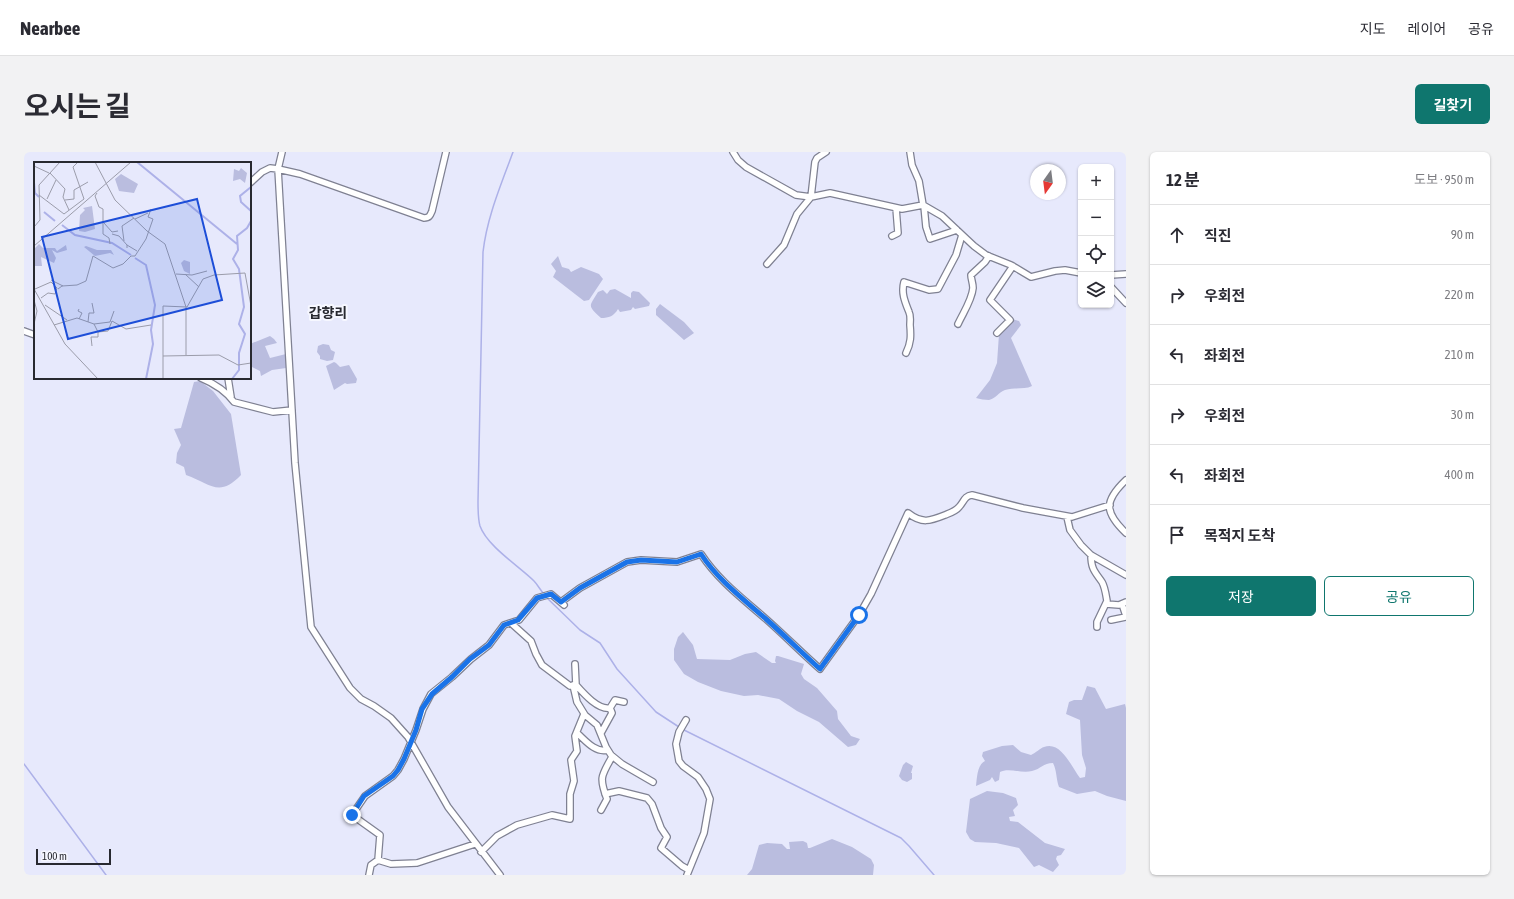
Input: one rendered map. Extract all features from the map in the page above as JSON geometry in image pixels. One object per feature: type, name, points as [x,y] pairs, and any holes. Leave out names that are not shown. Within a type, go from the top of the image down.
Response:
[{"type":"street","points":[[282,152],[278,169],[295,463],[311,627],[350,688],[361,699],[391,718],[410,741],[442,797],[475,844],[500,875]]},
{"type":"street","points":[[251,182],[262,172],[270,168],[278,169],[300,174],[427,218],[432,212],[446,152]]},
{"type":"street","points":[[733,152],[738,160],[746,166],[796,195],[811,197],[830,193],[896,208],[924,205],[942,216],[974,246],[989,256],[1013,266],[1031,277],[1055,271],[1066,270],[1078,272]]},
{"type":"street","points":[[767,264],[784,245],[797,214],[811,197],[815,162],[817,158],[826,152]]},
{"type":"street","points":[[910,152],[912,165],[919,181],[924,205],[926,227],[930,239],[957,230]]},
{"type":"street","points":[[892,236],[898,233],[896,208]]},
{"type":"street","points":[[906,353],[910,345],[912,334],[910,314],[902,293],[904,282],[929,290],[938,290],[956,255],[962,235]]},
{"type":"street","points":[[958,324],[969,303],[973,284],[971,275],[985,262],[989,256]]},
{"type":"street","points":[[997,333],[1010,320],[990,300],[1013,266]]},
{"type":"street","points":[[1114,276],[1126,274]]},
{"type":"street","points":[[1114,290],[1126,303]]},
{"type":"street","points":[[24,331],[34,335]]},
{"type":"street","points":[[203,379],[218,387],[234,402],[273,412],[292,410]]},
{"type":"street","points":[[228,379],[230,397]]},
{"type":"street","points":[[1126,480],[1112,495],[1110,505],[1110,512],[1112,516],[1126,533]]},
{"type":"street","points":[[369,875],[371,865],[378,860],[380,835],[352,815],[364,796],[396,773],[402,764],[410,741],[416,730],[422,709],[432,694],[470,659],[489,645],[504,625],[518,620],[540,596],[548,594],[552,595],[562,604],[580,588],[627,562],[641,560],[677,562],[701,554],[728,586],[820,669],[859,615],[871,594],[908,512],[918,519],[926,521],[933,520],[955,510],[966,498],[972,496],[1067,517],[1077,516],[1110,505]]},
{"type":"street","points":[[1067,517],[1070,530],[1081,545],[1091,555],[1126,575]]},
{"type":"street","points":[[1091,555],[1092,569],[1103,583],[1107,601],[1097,622],[1097,627]]},
{"type":"street","points":[[1106,604],[1115,605],[1124,603],[1126,617],[1111,620]]},
{"type":"street","points":[[511,623],[531,641],[542,665],[570,686],[575,685],[595,703],[606,708],[610,708]]},
{"type":"street","points":[[575,664],[575,698],[584,714],[596,723],[607,750],[612,757],[627,768],[653,782]]},
{"type":"street","points":[[610,708],[615,700],[624,702]]},
{"type":"street","points":[[601,733],[612,714],[610,708]]},
{"type":"street","points":[[481,852],[497,836],[517,825],[552,815],[570,819],[570,794],[574,781],[571,760],[577,751],[574,739],[584,714]]},
{"type":"street","points":[[605,794],[619,791],[647,798],[652,804],[661,828],[667,837],[661,848],[688,873],[704,833],[710,799],[706,789],[698,777],[683,766],[679,761],[676,744],[679,732],[685,722]]},
{"type":"street","points":[[577,733],[596,749],[601,751],[607,750]]},
{"type":"street","points":[[601,810],[607,799],[602,784],[602,779],[612,757]]},
{"type":"street","points":[[378,860],[390,864],[417,863],[475,844]]},
{"type":"shaded area","points":[[558,256],[562,267],[569,269],[571,272],[581,267],[599,274],[603,279],[589,300],[584,301],[553,277],[556,271],[551,264]]},
{"type":"shaded area","points":[[615,289],[631,298],[631,293],[633,291],[639,292],[650,303],[649,306],[635,309],[633,307],[631,310],[620,312],[618,309],[611,316],[601,318],[593,311],[591,303],[598,292],[603,290],[607,294],[610,290]]},
{"type":"shaded area","points":[[660,304],[684,322],[694,333],[684,340],[656,315],[656,309]]},
{"type":"shaded area","points":[[1012,319],[1019,321],[1021,325],[1011,338],[1032,386],[1005,390],[989,400],[976,398],[990,380],[997,363],[999,334]]},
{"type":"shaded area","points":[[270,336],[277,343],[265,346],[270,358],[286,354],[286,368],[272,370],[261,376],[260,371],[251,366],[251,344]]},
{"type":"shaded area","points":[[323,344],[329,345],[331,350],[335,352],[333,360],[327,361],[320,359],[317,352],[318,346]]},
{"type":"shaded area","points":[[334,362],[340,367],[349,365],[357,379],[356,383],[345,383],[334,390],[326,366]]},
{"type":"shaded area","points":[[200,381],[213,391],[231,414],[241,475],[227,486],[215,487],[186,475],[184,467],[176,463],[177,453],[181,445],[174,429],[181,428],[194,382]]},
{"type":"shaded area","points":[[683,632],[693,645],[697,659],[730,660],[745,654],[756,652],[772,663],[776,663],[776,656],[778,656],[804,664],[801,674],[804,679],[817,688],[837,711],[838,719],[851,736],[860,739],[856,745],[848,747],[819,722],[797,711],[779,699],[758,695],[744,696],[721,691],[698,682],[684,674],[674,660],[674,649],[678,637]]},
{"type":"shaded area","points":[[1087,686],[1095,688],[1106,709],[1125,704],[1126,801],[1095,791],[1077,794],[1059,787],[1053,763],[1028,772],[1007,770],[1000,772],[999,780],[995,782],[992,777],[990,780],[976,786],[980,765],[985,761],[982,756],[983,752],[1002,746],[1013,745],[1021,752],[1031,755],[1044,747],[1056,747],[1065,756],[1080,778],[1085,777],[1086,768],[1082,755],[1080,720],[1066,714],[1069,702],[1074,700],[1082,700]]},
{"type":"shaded area","points":[[906,762],[913,766],[911,773],[912,779],[907,782],[902,780],[899,776],[903,765]]},
{"type":"shaded area","points":[[987,791],[1003,793],[1016,798],[1018,805],[1013,810],[1015,816],[1009,817],[1010,821],[1018,822],[1045,843],[1065,849],[1061,855],[1057,856],[1056,859],[1059,865],[1053,872],[1039,865],[1034,867],[1019,848],[996,843],[975,842],[970,839],[966,832],[970,799]]},
{"type":"shaded area","points":[[832,839],[852,847],[871,859],[874,865],[873,875],[747,875],[752,869],[759,845],[767,843],[782,844],[787,849],[790,849],[789,842],[803,841],[807,843],[808,848],[810,848]]},
{"type":"waterway","points":[[513,152],[491,214],[483,252],[478,514],[480,526],[489,541],[504,556],[528,575],[544,594]]},
{"type":"waterway","points":[[546,597],[580,630],[600,643],[617,669],[656,712],[679,727]]},
{"type":"waterway","points":[[682,729],[901,838],[934,875]]},
{"type":"waterway","points":[[24,764],[106,875]]},
{"type":"district","name":"갑향리","points":[[328,313]]},
{"type":"route","points":[[352,815],[364,796],[393,776],[402,764],[410,741],[416,730],[422,709],[435,690],[452,677],[470,659],[489,645],[504,625],[518,620],[540,596],[551,594],[561,602],[573,592],[627,562],[641,560],[677,562],[701,554],[722,580],[736,594],[766,619],[820,669],[859,615]]}]
